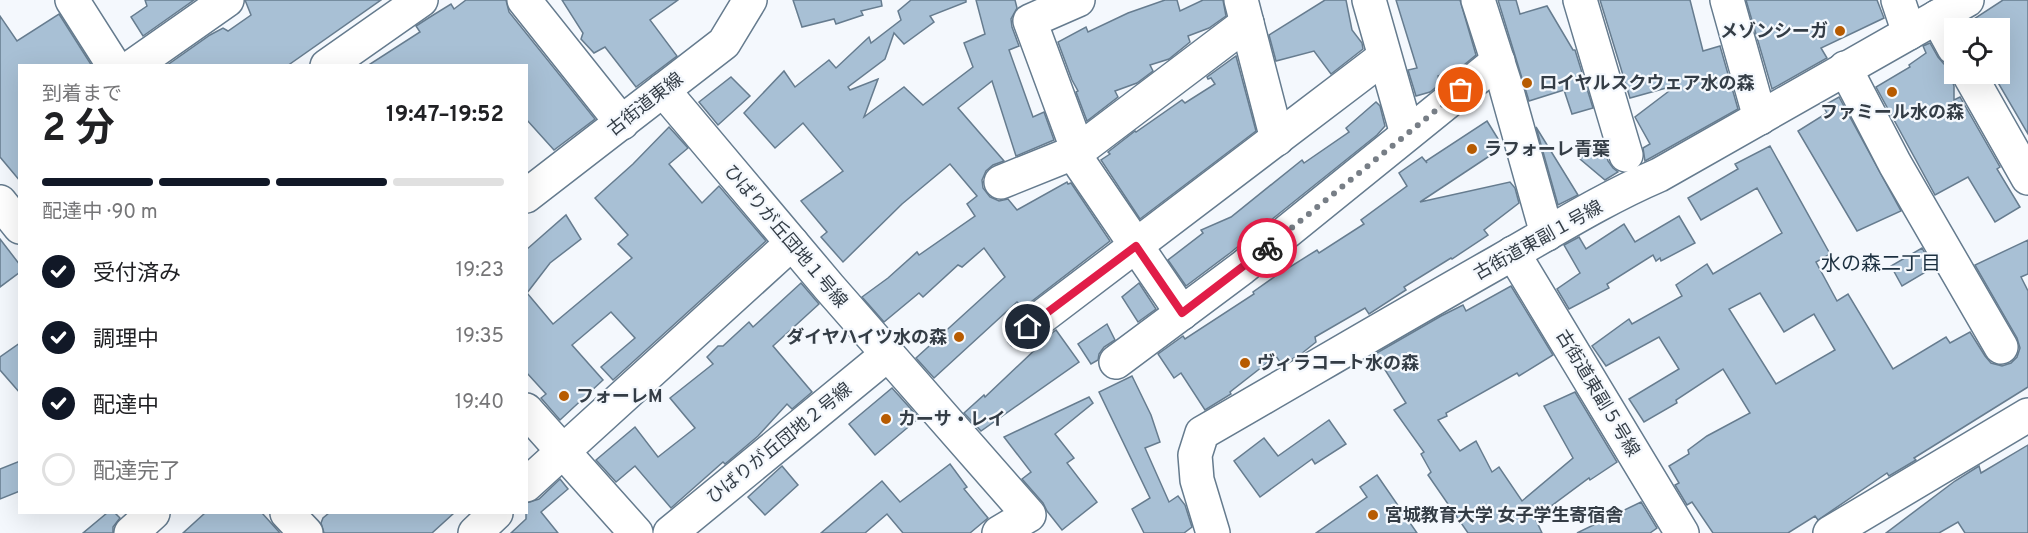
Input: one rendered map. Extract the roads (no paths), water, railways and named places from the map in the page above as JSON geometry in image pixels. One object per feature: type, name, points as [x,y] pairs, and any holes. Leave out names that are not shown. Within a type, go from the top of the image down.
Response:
[{"type":"street","points":[[72,0],[113,64]]},
{"type":"street","points":[[136,64],[227,0]]},
{"type":"street","points":[[330,64],[421,0]]},
{"type":"street","points":[[524,0],[622,123]]},
{"type":"street","points":[[1077,0],[1030,21],[1076,152],[1182,313]]},
{"type":"street","points":[[1369,0],[1407,134]]},
{"type":"street","points":[[1478,0],[1547,234]]},
{"type":"street","points":[[1580,0],[1626,155]]},
{"type":"street","points":[[1727,0],[1760,118]]},
{"type":"street","points":[[1898,0],[1909,33]]},
{"type":"street","name":"古街道東副１号線","points":[[1213,533],[1197,480],[1195,455],[1202,433],[1513,253],[1636,185],[1659,175],[1967,0]]},
{"type":"street","name":"古街道東線","points":[[528,194],[724,43],[739,6]]},
{"type":"street","points":[[1001,182],[1076,152],[1244,11],[1277,139]]},
{"type":"street","points":[[1937,17],[1944,30]]},
{"type":"street","points":[[1022,332],[1384,57]]},
{"type":"street","points":[[1116,362],[1242,268],[1497,61]]},
{"type":"street","points":[[1845,68],[1895,164],[2001,347]]},
{"type":"street","points":[[1975,84],[2028,178]]},
{"type":"street","name":"ひばりが丘団地１号線","points":[[663,90],[792,243],[1029,515],[999,533]]},
{"type":"street","points":[[0,202],[18,224]]},
{"type":"street","points":[[528,484],[792,243]]},
{"type":"street","name":"古街道東副５号線","points":[[1513,253],[1682,533]]},
{"type":"street","name":"ひばりが丘団地２号線","points":[[670,533],[888,354]]},
{"type":"street","points":[[528,412],[636,533]]},
{"type":"street","points":[[1830,533],[2028,415]]},
{"type":"street","points":[[131,533],[152,514]]},
{"type":"street","points":[[474,533],[495,514]]},
{"type":"place","name":"メゾンシーガ","points":[[1840,31]]},
{"type":"place","name":"ロイヤルスクウェア水の森","points":[[1527,83]]},
{"type":"place","name":"ファミール水の森","points":[[1892,92]]},
{"type":"place","name":"ラフォーレ青葉","points":[[1472,149]]},
{"type":"place","name":"ダイヤハイツ水の森","points":[[959,337]]},
{"type":"place","name":"ヴィラコート水の森","points":[[1245,363]]},
{"type":"place","name":"フォーレM","points":[[564,396]]},
{"type":"place","name":"カーサ・レイ","points":[[886,419]]},
{"type":"place","name":"宮城教育大学 女子学生寄宿舎","points":[[1373,515]]},
{"type":"district","name":"水の森二丁目","points":[[1881,263]]}]
